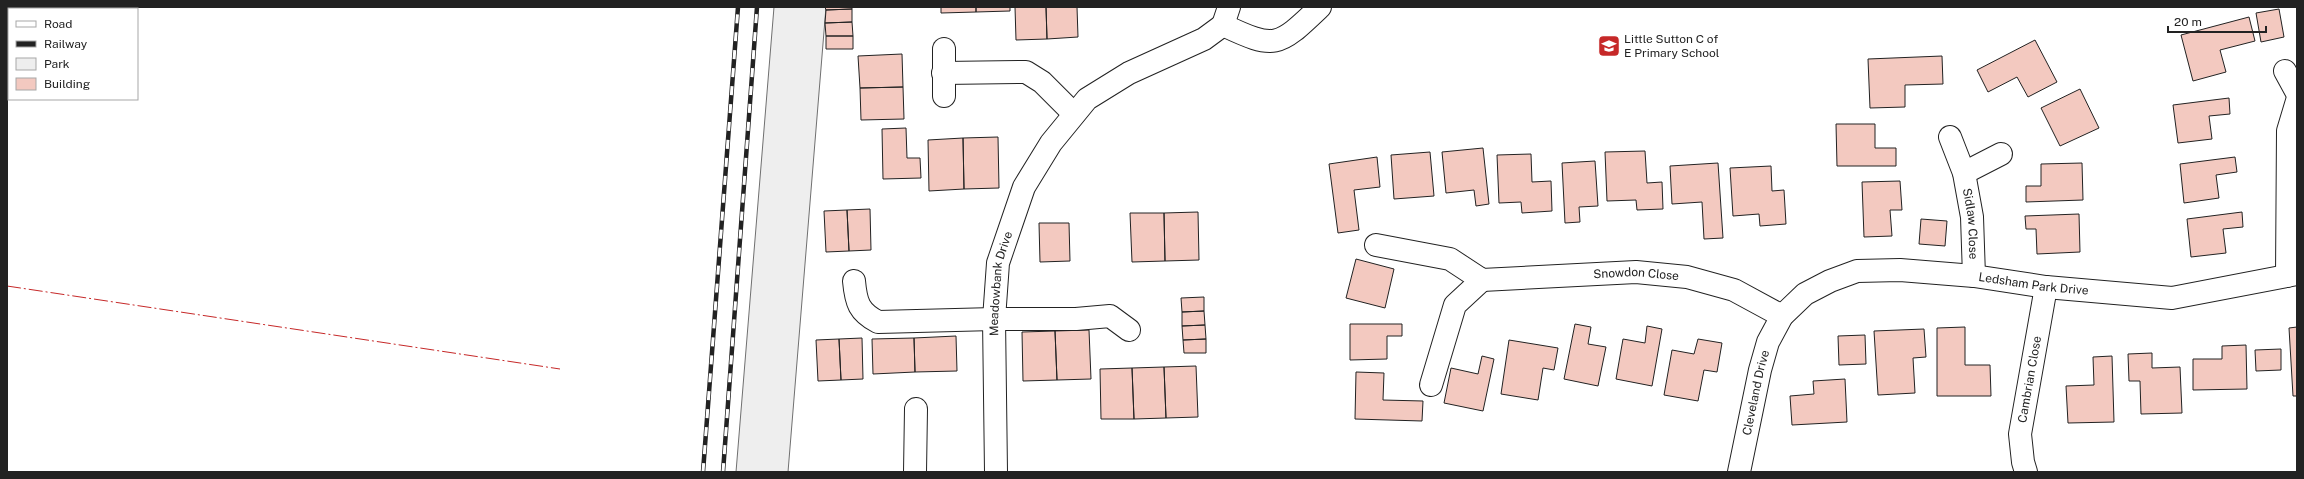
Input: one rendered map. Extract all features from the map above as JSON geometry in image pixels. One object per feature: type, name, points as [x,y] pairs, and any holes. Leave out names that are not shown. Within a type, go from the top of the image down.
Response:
[{"type":"street","points":[[1226,16],[1256,40],[1272,42],[1291,35],[1320,7]]},
{"type":"street","name":"Meadowbank Drive","points":[[996,472],[994,319],[998,263],[1024,187],[1050,143],[1087,99],[1123,77],[1204,39],[1226,16]]},
{"type":"street","points":[[944,49],[944,96]]},
{"type":"street","points":[[2285,71],[2297,93]]},
{"type":"street","points":[[943,73],[1026,72],[1042,82],[1074,114]]},
{"type":"street","points":[[2292,275],[2288,131],[2297,101]]},
{"type":"street","name":"Sidlaw Close","points":[[1950,137],[1964,173],[1972,218],[1974,276]]},
{"type":"street","name":"Sidlaw Close","points":[[1964,173],[2001,154]]},
{"type":"street","points":[[1376,245],[1450,259],[1482,280],[1455,305],[1431,385]]},
{"type":"street","name":"Ledsham Park Drive","points":[[1782,316],[1804,294],[1830,281],[1857,271],[1900,270],[1974,276],[2046,287],[2172,298],[2292,275]]},
{"type":"street","name":"Snowdon Close","points":[[1482,280],[1636,272],[1687,277],[1734,290],[1782,316]]},
{"type":"street","points":[[854,282],[856,298],[865,315],[878,322],[994,319],[1076,319],[1110,316],[1129,330]]},
{"type":"street","name":"Cambrian Close","points":[[2026,472],[2022,462],[2020,434],[2046,287]]},
{"type":"street","name":"Cleveland Drive","points":[[1739,472],[1760,370],[1768,342],[1782,316]]},
{"type":"street","points":[[915,472],[916,409]]},
{"type":"green space","points":[[774,7],[826,7],[788,472],[736,472]]},
{"type":"building","points":[[825,7],[852,7],[852,9],[826,10]]},
{"type":"building","points":[[941,7],[976,7],[976,12],[941,13]]},
{"type":"building","points":[[976,7],[1010,7],[1010,11],[976,12]]},
{"type":"building","points":[[1015,7],[1046,7],[1047,39],[1016,40]]},
{"type":"building","points":[[1046,7],[1077,7],[1078,37],[1047,39]]},
{"type":"building","points":[[852,9],[852,22],[825,23],[826,10]]},
{"type":"building","points":[[2279,9],[2284,37],[2261,42],[2256,13]]},
{"type":"building","points":[[2249,17],[2255,41],[2220,50],[2226,72],[2193,81],[2181,35]]},
{"type":"building","points":[[852,22],[853,36],[826,36],[825,23]]},
{"type":"building","points":[[826,36],[853,36],[853,49],[826,49]]},
{"type":"building","points":[[2035,40],[2057,82],[2028,97],[2017,77],[1988,92],[1977,70]]},
{"type":"building","points":[[902,54],[903,87],[860,88],[858,56]]},
{"type":"building","points":[[1942,56],[1943,84],[1905,85],[1905,107],[1870,108],[1868,59]]},
{"type":"building","points":[[903,87],[904,119],[861,120],[860,88]]},
{"type":"building","points":[[2080,89],[2099,128],[2060,146],[2041,108]]},
{"type":"building","points":[[2229,98],[2230,114],[2209,116],[2212,139],[2178,143],[2173,105]]},
{"type":"building","points":[[1836,124],[1875,124],[1875,148],[1896,148],[1896,166],[1837,166]]},
{"type":"building","points":[[906,128],[907,158],[920,158],[921,178],[883,179],[882,129]]},
{"type":"building","points":[[998,137],[999,188],[964,189],[963,138]]},
{"type":"building","points":[[963,138],[964,189],[929,191],[928,140]]},
{"type":"building","points":[[1483,148],[1489,204],[1476,206],[1474,190],[1446,193],[1442,152]]},
{"type":"building","points":[[1645,151],[1647,183],[1662,182],[1663,209],[1637,210],[1636,200],[1607,201],[1605,152]]},
{"type":"building","points":[[1430,152],[1434,196],[1394,199],[1391,155]]},
{"type":"building","points":[[1531,154],[1532,182],[1551,181],[1552,211],[1522,213],[1521,202],[1499,203],[1497,155]]},
{"type":"building","points":[[1377,157],[1380,187],[1354,190],[1359,230],[1338,233],[1329,164]]},
{"type":"building","points":[[2235,157],[2237,172],[2216,175],[2219,198],[2184,203],[2180,164]]},
{"type":"building","points":[[1595,161],[1598,206],[1579,207],[1580,222],[1565,223],[1562,163]]},
{"type":"building","points":[[1718,163],[1723,238],[1704,239],[1702,202],[1672,204],[1670,166]]},
{"type":"building","points":[[2082,163],[2083,200],[2026,202],[2026,186],[2041,186],[2041,164]]},
{"type":"building","points":[[1771,166],[1772,191],[1784,190],[1786,224],[1760,226],[1759,214],[1733,216],[1730,168]]},
{"type":"building","points":[[1900,181],[1902,210],[1890,210],[1892,236],[1864,237],[1862,182]]},
{"type":"building","points":[[870,209],[871,250],[849,251],[847,210]]},
{"type":"building","points":[[847,210],[849,251],[826,252],[824,211]]},
{"type":"building","points":[[1198,212],[1199,260],[1165,261],[1164,213]]},
{"type":"building","points":[[2242,212],[2243,227],[2223,229],[2226,253],[2191,257],[2187,219]]},
{"type":"building","points":[[1130,213],[1164,213],[1165,261],[1132,262]]},
{"type":"building","points":[[2079,214],[2080,252],[2037,254],[2036,229],[2026,229],[2025,216]]},
{"type":"building","points":[[1921,219],[1947,221],[1945,246],[1919,244]]},
{"type":"building","points":[[1039,223],[1069,223],[1070,261],[1040,262]]},
{"type":"building","points":[[1356,259],[1394,269],[1385,308],[1346,298]]},
{"type":"building","points":[[1204,297],[1204,311],[1182,312],[1181,298]]},
{"type":"building","points":[[1204,311],[1205,325],[1182,326],[1182,312]]},
{"type":"building","points":[[1350,324],[1402,324],[1402,336],[1387,336],[1387,359],[1350,360]]},
{"type":"building","points":[[1575,324],[1591,327],[1588,344],[1606,347],[1598,386],[1564,379]]},
{"type":"building","points":[[1205,325],[1206,339],[1183,340],[1182,326]]},
{"type":"building","points":[[1647,326],[1662,329],[1652,386],[1616,379],[1623,339],[1645,343]]},
{"type":"building","points":[[1965,327],[1965,365],[1990,365],[1991,396],[1937,396],[1937,328]]},
{"type":"building","points":[[2297,327],[2297,396],[2293,396],[2289,328]]},
{"type":"building","points":[[1924,329],[1926,357],[1913,358],[1915,393],[1878,395],[1874,331]]},
{"type":"building","points":[[1089,330],[1091,379],[1057,380],[1055,331]]},
{"type":"building","points":[[1055,331],[1057,380],[1023,381],[1022,332]]},
{"type":"building","points":[[1865,335],[1866,364],[1839,365],[1838,336]]},
{"type":"building","points":[[956,336],[957,371],[915,372],[914,338]]},
{"type":"building","points":[[862,338],[863,379],[841,380],[839,339]]},
{"type":"building","points":[[914,338],[915,372],[873,374],[872,339]]},
{"type":"building","points":[[839,339],[841,380],[818,381],[816,340]]},
{"type":"building","points":[[1206,339],[1206,353],[1184,353],[1183,340]]},
{"type":"building","points":[[1698,339],[1722,343],[1717,372],[1704,370],[1698,401],[1664,395],[1672,350],[1694,354]]},
{"type":"building","points":[[1509,340],[1558,348],[1554,370],[1543,368],[1538,400],[1501,394]]},
{"type":"building","points":[[2246,345],[2247,389],[2193,390],[2193,359],[2222,359],[2222,346]]},
{"type":"building","points":[[2281,349],[2281,370],[2256,371],[2255,350]]},
{"type":"building","points":[[2152,353],[2152,368],[2180,367],[2182,413],[2141,414],[2140,381],[2129,381],[2128,354]]},
{"type":"building","points":[[1482,356],[1494,359],[1483,411],[1444,403],[1451,368],[1478,374]]},
{"type":"building","points":[[2112,356],[2114,422],[2068,423],[2066,386],[2094,385],[2093,357]]},
{"type":"building","points":[[1196,366],[1198,417],[1166,418],[1164,367]]},
{"type":"building","points":[[1164,367],[1166,418],[1134,419],[1132,368]]},
{"type":"building","points":[[1132,368],[1134,419],[1101,419],[1100,369]]},
{"type":"building","points":[[1356,372],[1384,373],[1383,400],[1423,401],[1422,421],[1355,419]]},
{"type":"building","points":[[1845,379],[1847,422],[1792,425],[1790,396],[1814,394],[1813,381]]},
{"type":"railway","points":[[703,472],[738,7]]},
{"type":"railway","points":[[723,472],[757,7]]},
{"type":"power","points":[[7,286],[560,369]]},
{"type":"place","name":"Little Sutton C of E Primary School","points":[[1609,46]]}]
